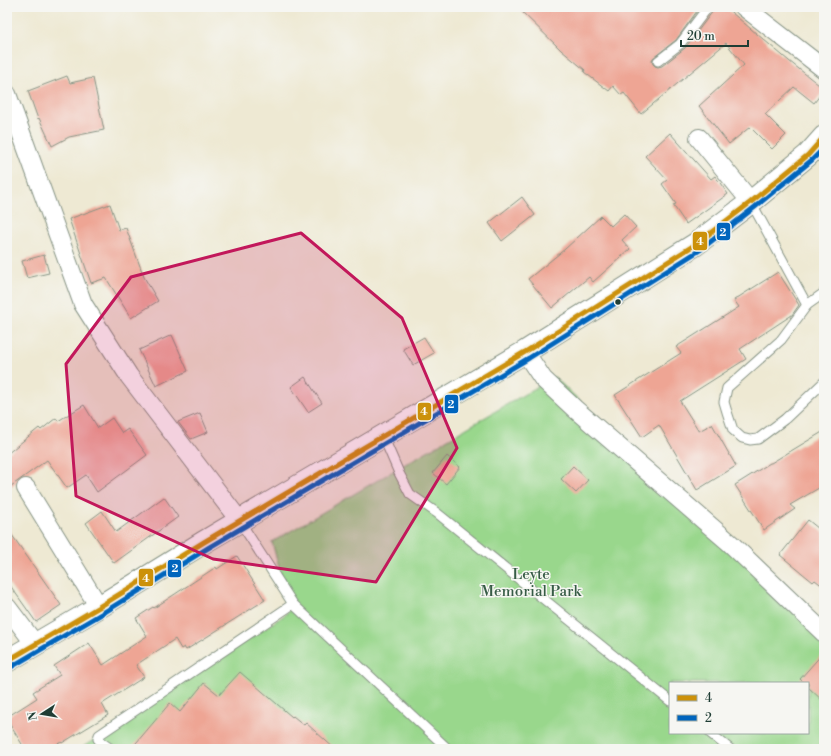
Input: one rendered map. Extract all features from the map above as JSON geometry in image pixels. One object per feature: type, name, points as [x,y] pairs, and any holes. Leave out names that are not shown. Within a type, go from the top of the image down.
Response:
[{"type":"highway","points":[[7,661],[99,607],[240,520],[525,352],[696,244],[751,202],[808,155],[824,137]]},
{"type":"street","points":[[744,7],[824,69]]},
{"type":"street","points":[[7,94],[83,304],[129,376],[240,520]]},
{"type":"street","points":[[700,138],[751,202]]},
{"type":"street","points":[[525,352],[543,379],[581,414],[730,543],[824,633]]},
{"type":"street","points":[[26,488],[99,607]]},
{"type":"street","points":[[7,607],[34,644]]},
{"type":"lane","points":[[658,61],[680,44],[708,7]]},
{"type":"lane","points":[[751,202],[807,305]]},
{"type":"lane","points":[[824,293],[807,305],[781,340],[727,388],[724,402],[733,430],[742,438],[750,440],[758,439],[785,419],[824,382]]},
{"type":"lane","points":[[383,436],[399,474],[410,494],[437,513],[669,700]]},
{"type":"lane","points":[[240,520],[293,604],[448,749]]},
{"type":"lane","points":[[112,749],[98,739],[99,735],[293,604]]},
{"type":"lane","points":[[711,734],[730,749]]},
{"type":"highlighted area","points":[[301,233],[402,318],[457,448],[376,582],[213,559],[76,496],[66,364],[131,277]]},
{"type":"green space","name":"Leyte Memorial Park","points":[[554,377],[824,627],[824,749],[80,749],[285,615],[290,608],[272,542]]},
{"type":"building","points":[[517,7],[700,7],[676,40],[653,58],[653,64],[658,67],[662,66],[685,48],[713,11],[714,7],[725,7],[824,90],[814,103],[794,87],[765,114],[786,135],[772,149],[750,127],[729,144],[699,106],[744,65],[726,43],[641,114],[624,93],[621,95],[613,86],[609,91],[584,72],[585,70],[561,50]]},
{"type":"building","points":[[67,76],[70,83],[93,78],[104,130],[69,137],[52,146],[39,118],[38,119],[28,91]]},
{"type":"building","points":[[670,133],[711,179],[715,176],[728,194],[686,224],[673,205],[676,204],[662,184],[667,180],[645,156]]},
{"type":"building","points":[[522,197],[535,215],[502,241],[489,223]]},
{"type":"building","points":[[110,204],[119,230],[126,228],[144,277],[158,301],[131,318],[106,278],[91,283],[69,219]]},
{"type":"building","points":[[624,214],[636,227],[622,240],[630,249],[593,282],[589,277],[552,308],[528,279],[565,249],[601,216],[611,226]]},
{"type":"building","points":[[44,255],[49,273],[27,278],[22,261]]},
{"type":"building","points":[[778,272],[799,305],[792,315],[740,349],[746,359],[680,401],[699,431],[712,424],[736,466],[697,490],[659,425],[642,437],[615,395],[681,353],[676,347],[739,307],[734,300]]},
{"type":"building","points":[[172,335],[188,371],[156,386],[139,350]]},
{"type":"building","points":[[424,337],[434,353],[413,365],[403,349]]},
{"type":"building","points":[[305,377],[322,403],[308,412],[291,387]]},
{"type":"building","points":[[84,405],[98,428],[112,418],[122,433],[128,429],[147,455],[97,492],[86,475],[67,488],[47,460],[7,489],[7,454],[39,428],[41,430],[56,418],[58,421]]},
{"type":"building","points":[[200,413],[208,432],[191,439],[178,422]]},
{"type":"building","points":[[824,431],[824,485],[790,505],[795,509],[764,530],[735,485]]},
{"type":"building","points":[[447,456],[460,467],[446,484],[433,473]]},
{"type":"building","points":[[573,466],[588,480],[576,493],[561,479]]},
{"type":"building","points":[[164,497],[178,517],[114,563],[86,523],[102,511],[116,532]]},
{"type":"building","points":[[808,520],[824,533],[824,587],[815,580],[813,582],[780,555]]},
{"type":"building","points":[[7,528],[61,605],[36,622],[7,581]]},
{"type":"building","points":[[237,556],[265,600],[186,650],[184,647],[181,649],[175,639],[136,665],[144,677],[102,704],[108,715],[62,743],[61,742],[49,749],[25,749],[7,720],[7,717],[37,698],[33,692],[60,675],[54,666],[89,643],[103,665],[147,636],[136,618],[153,607],[154,608],[216,567],[217,569]]},
{"type":"building","points":[[824,652],[824,702],[809,688],[809,682],[803,682],[800,679]]},
{"type":"building","points":[[240,672],[292,717],[293,716],[304,725],[306,723],[335,749],[131,749],[170,703],[180,712],[204,683],[219,695]]},
{"type":"transit line","name":"4","points":[[7,661],[99,607],[204,542],[525,352],[696,244],[751,202],[808,155],[824,137]]},
{"type":"transit line","name":"2","points":[[11,667],[103,613],[208,548],[529,358],[700,250],[755,207],[812,160],[824,148]]}]
